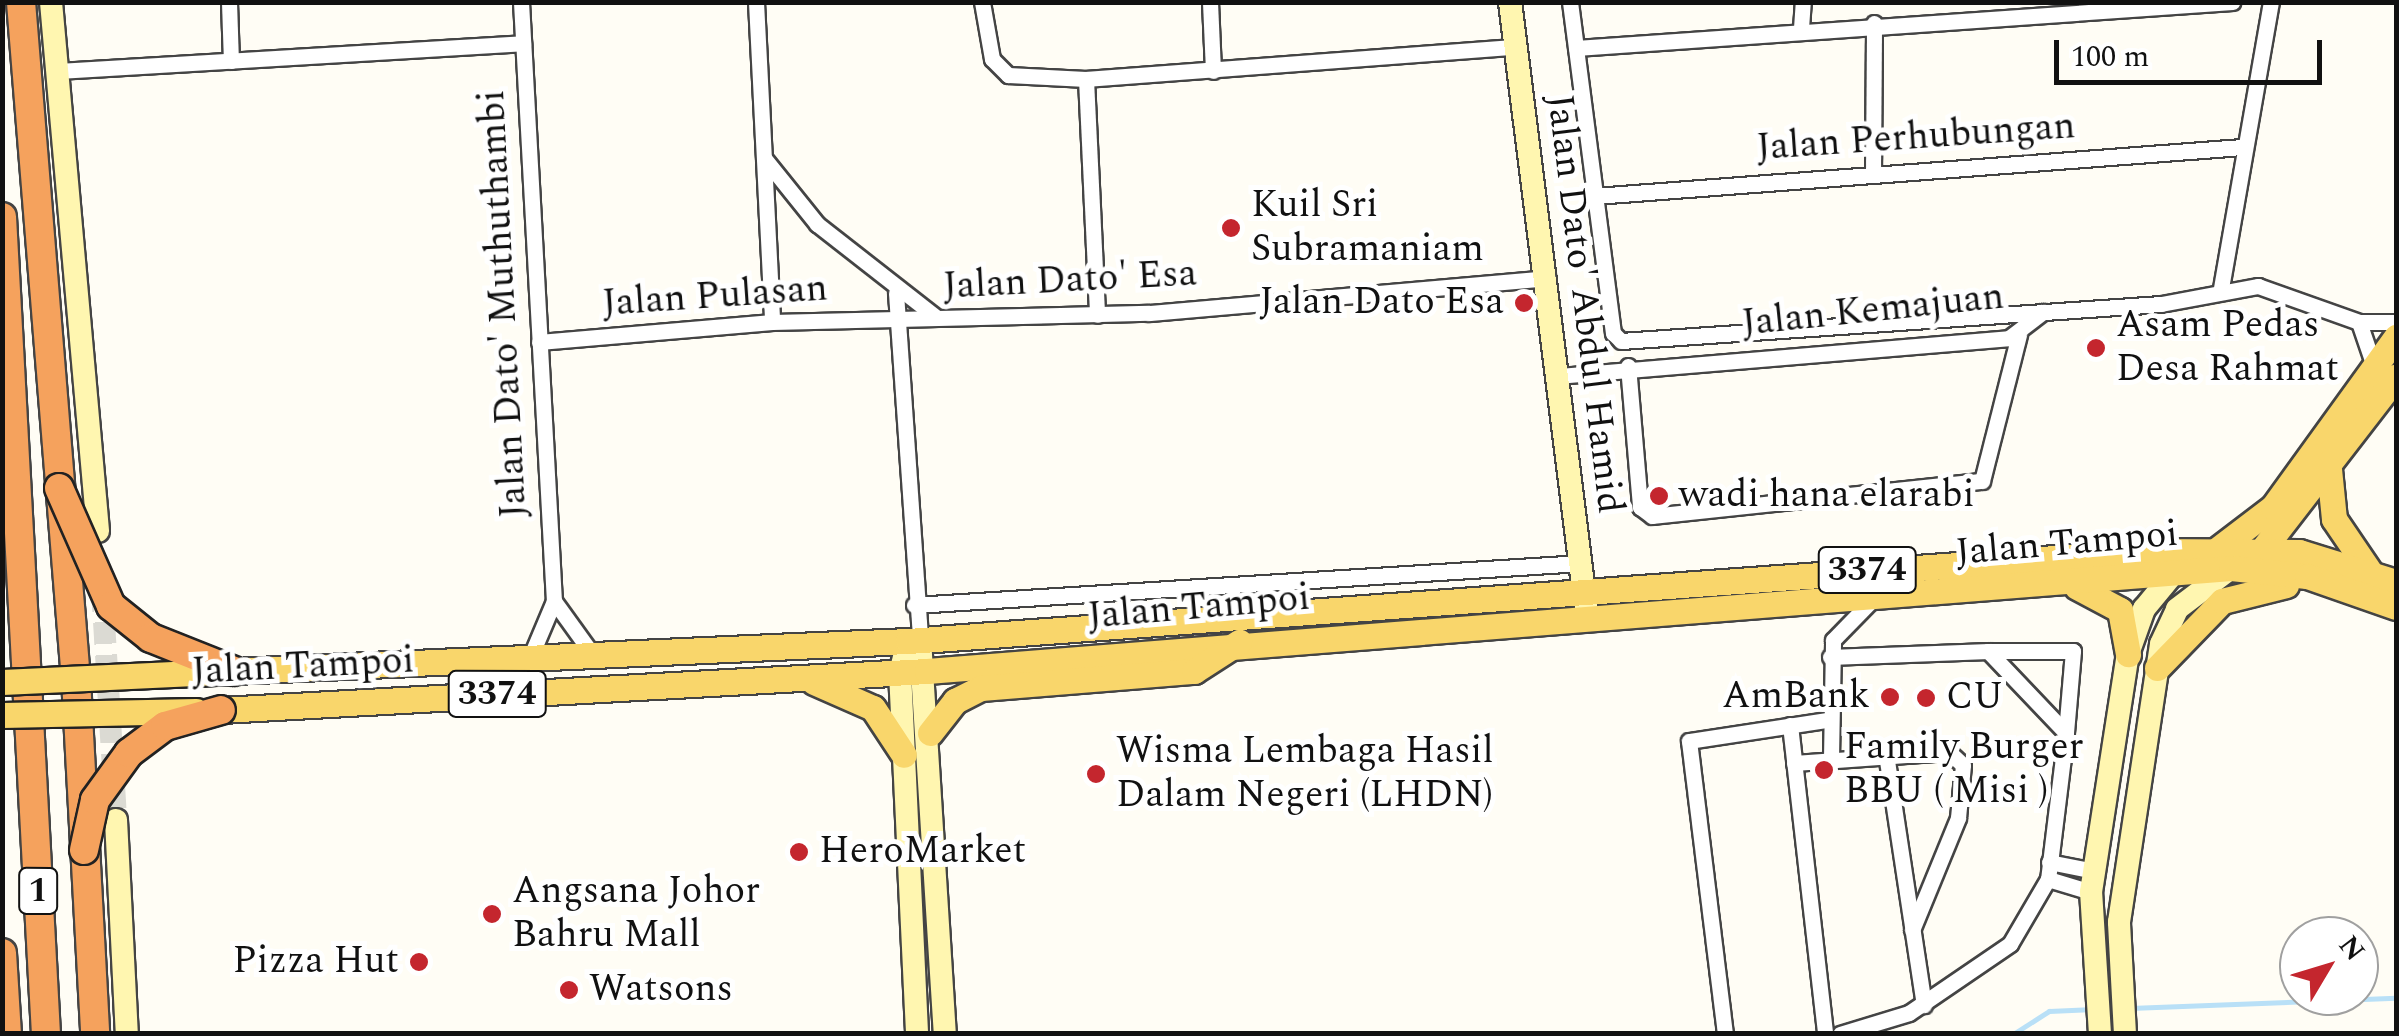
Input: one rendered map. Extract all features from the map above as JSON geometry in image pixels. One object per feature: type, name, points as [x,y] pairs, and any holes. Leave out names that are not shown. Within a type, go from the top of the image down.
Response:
[{"type":"highway","points":[[20,2],[79,715],[94,1034]]},
{"type":"highway","name":"1","points":[[2,217],[46,1034]]},
{"type":"highway","points":[[59,488],[111,606],[164,645],[239,671]]},
{"type":"highway","points":[[84,850],[95,800],[129,753],[165,726],[230,710]]},
{"type":"highway","name":"1","points":[[2,953],[7,1034]]},
{"type":"main road","points":[[2270,549],[2329,469],[2385,372],[2396,336]]},
{"type":"main road","points":[[2173,574],[2224,558],[2274,506],[2294,476],[2385,372]]},
{"type":"main road","points":[[2329,469],[2334,519],[2370,572]]},
{"type":"main road","points":[[2150,550],[2224,526],[2294,476]]},
{"type":"main road","name":"Jalan Tampoi","points":[[2224,558],[2270,549],[2370,572],[2396,582]]},
{"type":"main road","name":"Jalan Tampoi","points":[[2,715],[230,710],[927,671],[1238,642],[1585,602],[2150,550],[2224,558],[2307,576],[2396,610]]},
{"type":"main road","name":"Jalan Tampoi","points":[[2,682],[532,652],[914,640],[1585,602],[1880,595],[2072,585],[2173,574]]},
{"type":"main road","points":[[2072,585],[2120,610],[2128,654]]},
{"type":"main road","points":[[2157,668],[2191,624],[2260,586],[2314,590],[2396,610]]},
{"type":"main road","points":[[930,733],[955,701],[981,688],[1194,671],[1238,642]]},
{"type":"main road","points":[[795,676],[872,708],[904,756]]},
{"type":"street","points":[[51,2],[98,530]]},
{"type":"street","points":[[228,2],[231,60]]},
{"type":"street","name":"Jalan Dato' Muthuthambi","points":[[521,2],[554,601],[532,652]]},
{"type":"street","points":[[756,2],[772,322]]},
{"type":"street","points":[[982,2],[992,58],[1008,75],[1086,79],[1516,47]]},
{"type":"street","points":[[1210,2],[1213,71]]},
{"type":"street","name":"Jalan Dato' Abdul Hamid","points":[[1510,2],[1585,602]]},
{"type":"street","points":[[1570,2],[1595,196],[1621,341],[2043,312]]},
{"type":"street","points":[[1801,28],[1804,2]]},
{"type":"street","points":[[1576,48],[1984,10],[2232,2]]},
{"type":"street","points":[[2221,288],[2242,147],[2271,2]]},
{"type":"street","points":[[1873,173],[1874,23]]},
{"type":"street","points":[[58,71],[524,43]]},
{"type":"street","points":[[1086,79],[1097,315]]},
{"type":"street","name":"Jalan Perhubungan","points":[[1595,196],[2242,147]]},
{"type":"street","points":[[764,158],[817,224],[896,292],[942,320]]},
{"type":"street","name":"Jalan Dato' Esa","points":[[896,321],[1097,315],[1547,278]]},
{"type":"street","name":"Jalan Kemajuan","points":[[1558,376],[1628,366],[2019,335],[2043,312],[2161,304],[2221,288],[2282,290],[2359,322],[2396,322]]},
{"type":"street","points":[[896,292],[914,640],[927,671],[944,1034]]},
{"type":"street","name":"Jalan Pulasan","points":[[539,342],[772,322],[896,321]]},
{"type":"street","points":[[2359,322],[2385,372]]},
{"type":"street","points":[[1628,366],[1640,507],[1652,516],[1982,481],[2019,335]]},
{"type":"street","points":[[2125,1033],[2121,972],[2128,840],[2157,668],[2177,608],[2224,558]]},
{"type":"street","points":[[914,610],[1581,563]]},
{"type":"street","points":[[2100,1032],[2093,882],[2128,654],[2144,609],[2173,574]]},
{"type":"street","points":[[1831,758],[1826,720],[1830,657],[1840,626],[1880,595]]},
{"type":"street","points":[[554,601],[590,651]]},
{"type":"street","points":[[914,640],[900,672],[917,1034]]},
{"type":"street","points":[[1988,651],[2066,734]]},
{"type":"street","points":[[1830,657],[2073,651],[2048,871],[1989,965],[1924,1005],[1840,1034]]},
{"type":"street","points":[[1725,1034],[1688,741],[1826,720]]},
{"type":"street","points":[[1790,725],[1825,1034]]},
{"type":"street","points":[[1794,763],[1950,752],[1962,765],[1958,818],[1912,930]]},
{"type":"street","points":[[1886,754],[1924,1005]]},
{"type":"street","points":[[116,820],[127,1034]]},
{"type":"street","points":[[2048,871],[2093,882]]},
{"type":"waterway","points":[[2130,1008],[2396,998]]},
{"type":"waterway","points":[[2013,1034],[2049,1011],[2094,1009]]},
{"type":"tunnel","points":[[102,589],[116,820]]},
{"type":"place","name":"Kuil Sri Subramaniam","points":[[1231,228]]},
{"type":"place","name":"Jalan Dato Esa","points":[[1524,303]]},
{"type":"place","name":"Asam Pedas Desa Rahmat","points":[[2096,348]]},
{"type":"place","name":"wadi hana elarabi","points":[[1659,496]]},
{"type":"place","name":"AmBank","points":[[1890,697]]},
{"type":"place","name":"CU","points":[[1926,698]]},
{"type":"place","name":"Family Burger BBU ( Misi )","points":[[1824,770]]},
{"type":"place","name":"Wisma Lembaga Hasil Dalam Negeri (LHDN)","points":[[1096,774]]},
{"type":"place","name":"HeroMarket","points":[[799,852]]},
{"type":"place","name":"Angsana Johor Bahru Mall","points":[[492,914]]},
{"type":"place","name":"Pizza Hut","points":[[419,962]]},
{"type":"place","name":"Watsons","points":[[569,990]]}]
